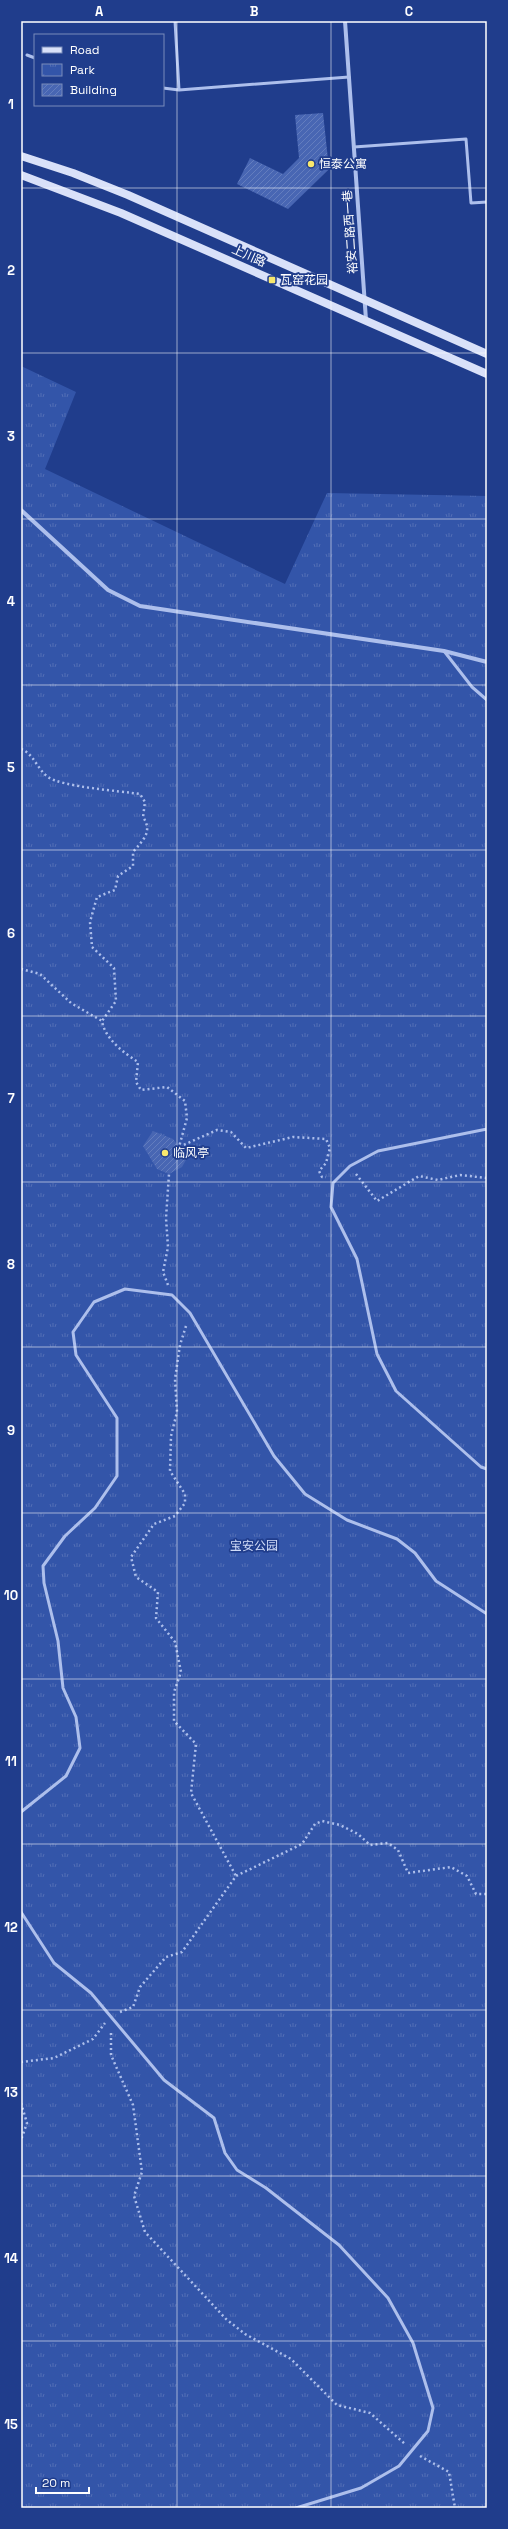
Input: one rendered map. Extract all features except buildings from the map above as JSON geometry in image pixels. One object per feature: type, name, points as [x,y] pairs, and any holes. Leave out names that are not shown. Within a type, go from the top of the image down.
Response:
[{"type":"main road","name":"上川路","points":[[21,156],[74,173],[128,195],[487,354]]},
{"type":"main road","name":"上川路","points":[[21,175],[121,213],[487,374]]},
{"type":"street","name":"裕安二路西一巷","points":[[346,21],[366,321]]},
{"type":"street","points":[[21,510],[108,590],[140,606],[444,651],[487,662]]},
{"type":"lane","points":[[175,21],[179,90]]},
{"type":"lane","points":[[27,55],[34,58]]},
{"type":"lane","points":[[164,88],[179,90],[349,77]]},
{"type":"lane","points":[[354,147],[466,139],[472,203],[487,202]]},
{"type":"lane","points":[[444,651],[472,687],[487,700]]},
{"type":"lane","points":[[487,1129],[378,1151],[350,1166],[333,1183],[331,1207],[357,1259],[377,1354],[396,1391],[481,1467],[487,1470]]},
{"type":"lane","points":[[21,1812],[66,1776],[80,1748],[76,1716],[63,1688],[58,1641],[44,1583],[43,1566],[65,1536],[95,1508],[117,1476],[117,1418],[76,1355],[73,1332],[94,1302],[125,1288],[172,1295],[190,1313],[274,1456],[305,1494],[348,1520],[397,1539],[415,1553],[436,1581],[487,1614]]},
{"type":"lane","points":[[21,1912],[54,1963],[91,1993],[164,2080],[214,2118],[225,2153],[237,2170],[266,2188],[339,2245],[388,2298],[413,2343],[433,2408],[428,2431],[400,2466],[361,2488],[296,2508]]},
{"type":"path","points":[[21,749],[29,752],[35,763],[49,778],[103,790],[140,794],[145,802],[143,817],[148,825],[148,835],[133,852],[133,866],[118,876],[115,890],[98,897],[90,922],[92,947],[114,968],[116,1001],[102,1021],[103,1029],[122,1052],[138,1062],[136,1082],[141,1090],[167,1087],[185,1101],[187,1118],[179,1147],[217,1130],[230,1132],[246,1148],[293,1137],[326,1139],[330,1148],[326,1163],[319,1171],[322,1177],[338,1178],[356,1174],[376,1201],[418,1176],[438,1180],[460,1175],[487,1178]]},
{"type":"path","points":[[21,969],[40,974],[71,1003],[102,1021]]},
{"type":"path","points":[[169,1174],[166,1218],[168,1247],[163,1272],[172,1295]]},
{"type":"path","points":[[190,1313],[180,1345],[176,1378],[177,1412],[171,1436],[170,1471],[185,1494],[185,1503],[175,1516],[154,1524],[131,1556],[136,1577],[158,1592],[156,1618],[175,1642],[182,1672],[174,1692],[174,1722],[196,1744],[191,1793],[236,1876]]},
{"type":"path","points":[[21,2062],[54,2058],[93,2039],[110,2016],[133,2006],[140,1987],[166,1957],[182,1952],[236,1876],[302,1844],[315,1824],[322,1821],[340,1825],[358,1834],[370,1845],[388,1843],[398,1850],[408,1873],[451,1867],[467,1876],[476,1894],[487,1894]]},
{"type":"path","points":[[110,2016],[111,2055],[133,2105],[142,2172],[134,2196],[145,2232],[226,2319],[245,2334],[291,2359],[337,2405],[370,2412],[412,2450],[449,2472],[455,2508]]},
{"type":"path","points":[[21,2103],[27,2123],[21,2140]]},
{"type":"green space","name":"宝安公园","points":[[21,366],[76,392],[45,469],[285,584],[327,493],[487,496],[487,2508],[21,2508]]},
{"type":"place","name":"恒泰公寓","points":[[311,164]]},
{"type":"place","name":"瓦窑花园","points":[[272,280]]},
{"type":"place","name":"临风亭","points":[[165,1153]]}]
